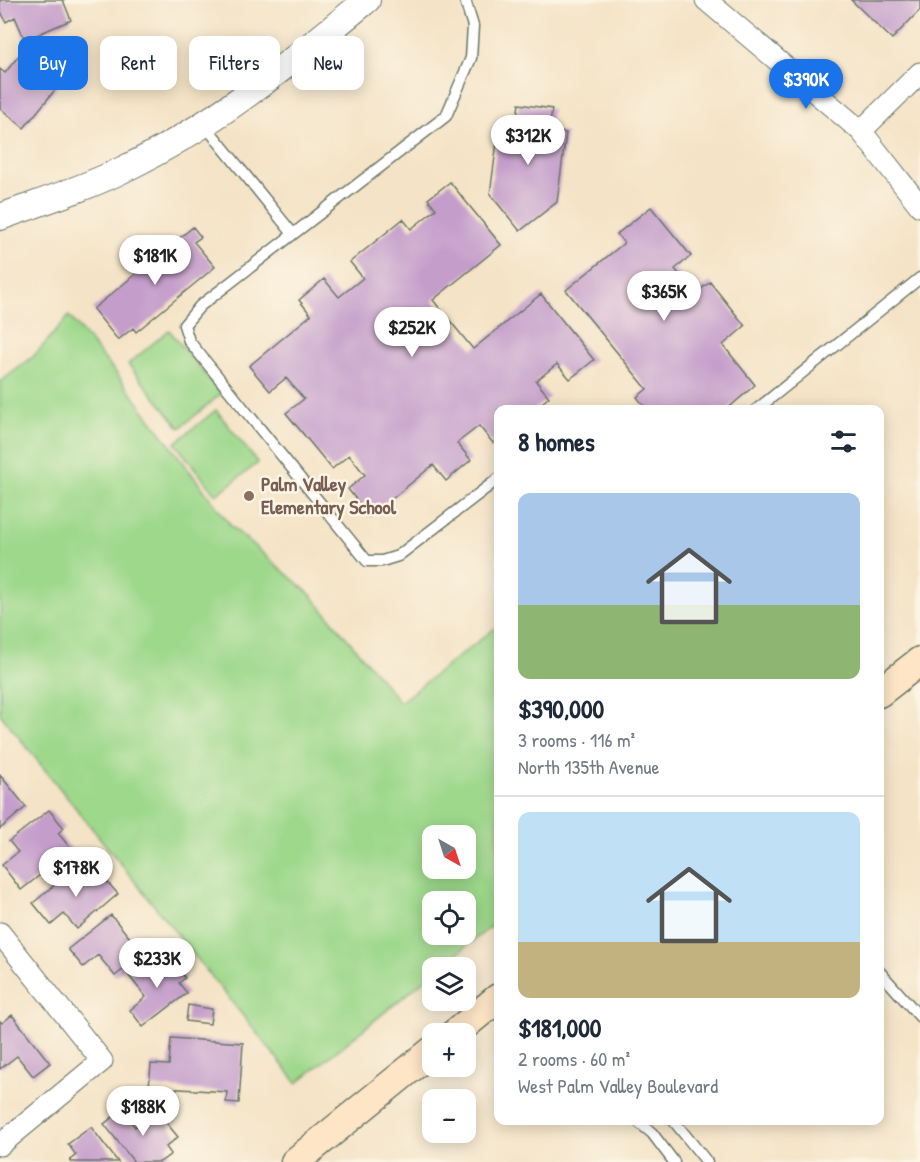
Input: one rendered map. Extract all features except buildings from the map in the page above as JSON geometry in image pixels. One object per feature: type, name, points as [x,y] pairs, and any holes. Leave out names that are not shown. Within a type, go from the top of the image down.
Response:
[{"type":"main road","points":[[884,689],[920,661]]},
{"type":"main road","points":[[467,1023],[494,1001]]},
{"type":"main road","points":[[295,1162],[422,1059]]},
{"type":"street","points":[[0,217],[123,170],[203,124],[252,93],[367,0]]},
{"type":"street","points":[[706,0],[861,130],[920,206]]},
{"type":"street","points":[[861,130],[920,73]]},
{"type":"street","points":[[0,933],[102,1061],[0,1145]]},
{"type":"lane","points":[[465,0],[473,26],[471,58],[446,116],[200,306],[184,325],[189,341],[367,561],[382,561],[398,556],[494,482]]},
{"type":"lane","points":[[203,124],[293,234]]},
{"type":"lane","points":[[762,405],[920,278]]},
{"type":"lane","points":[[884,977],[920,1017]]},
{"type":"lane","points":[[642,1125],[652,1133],[674,1162]]},
{"type":"lane","points":[[677,1125],[707,1162]]},
{"type":"green space","points":[[69,316],[116,373],[231,526],[311,595],[400,702],[494,629],[494,924],[476,938],[476,891],[422,891],[422,945],[468,945],[453,957],[422,957],[422,982],[297,1083],[0,714],[0,382],[34,356]]},
{"type":"green space","points":[[169,330],[221,394],[180,428],[128,364]]},
{"type":"green space","points":[[216,410],[258,463],[216,495],[175,443]]},
{"type":"place","name":"Palm Valley Elementary School","points":[[249,496]]}]
